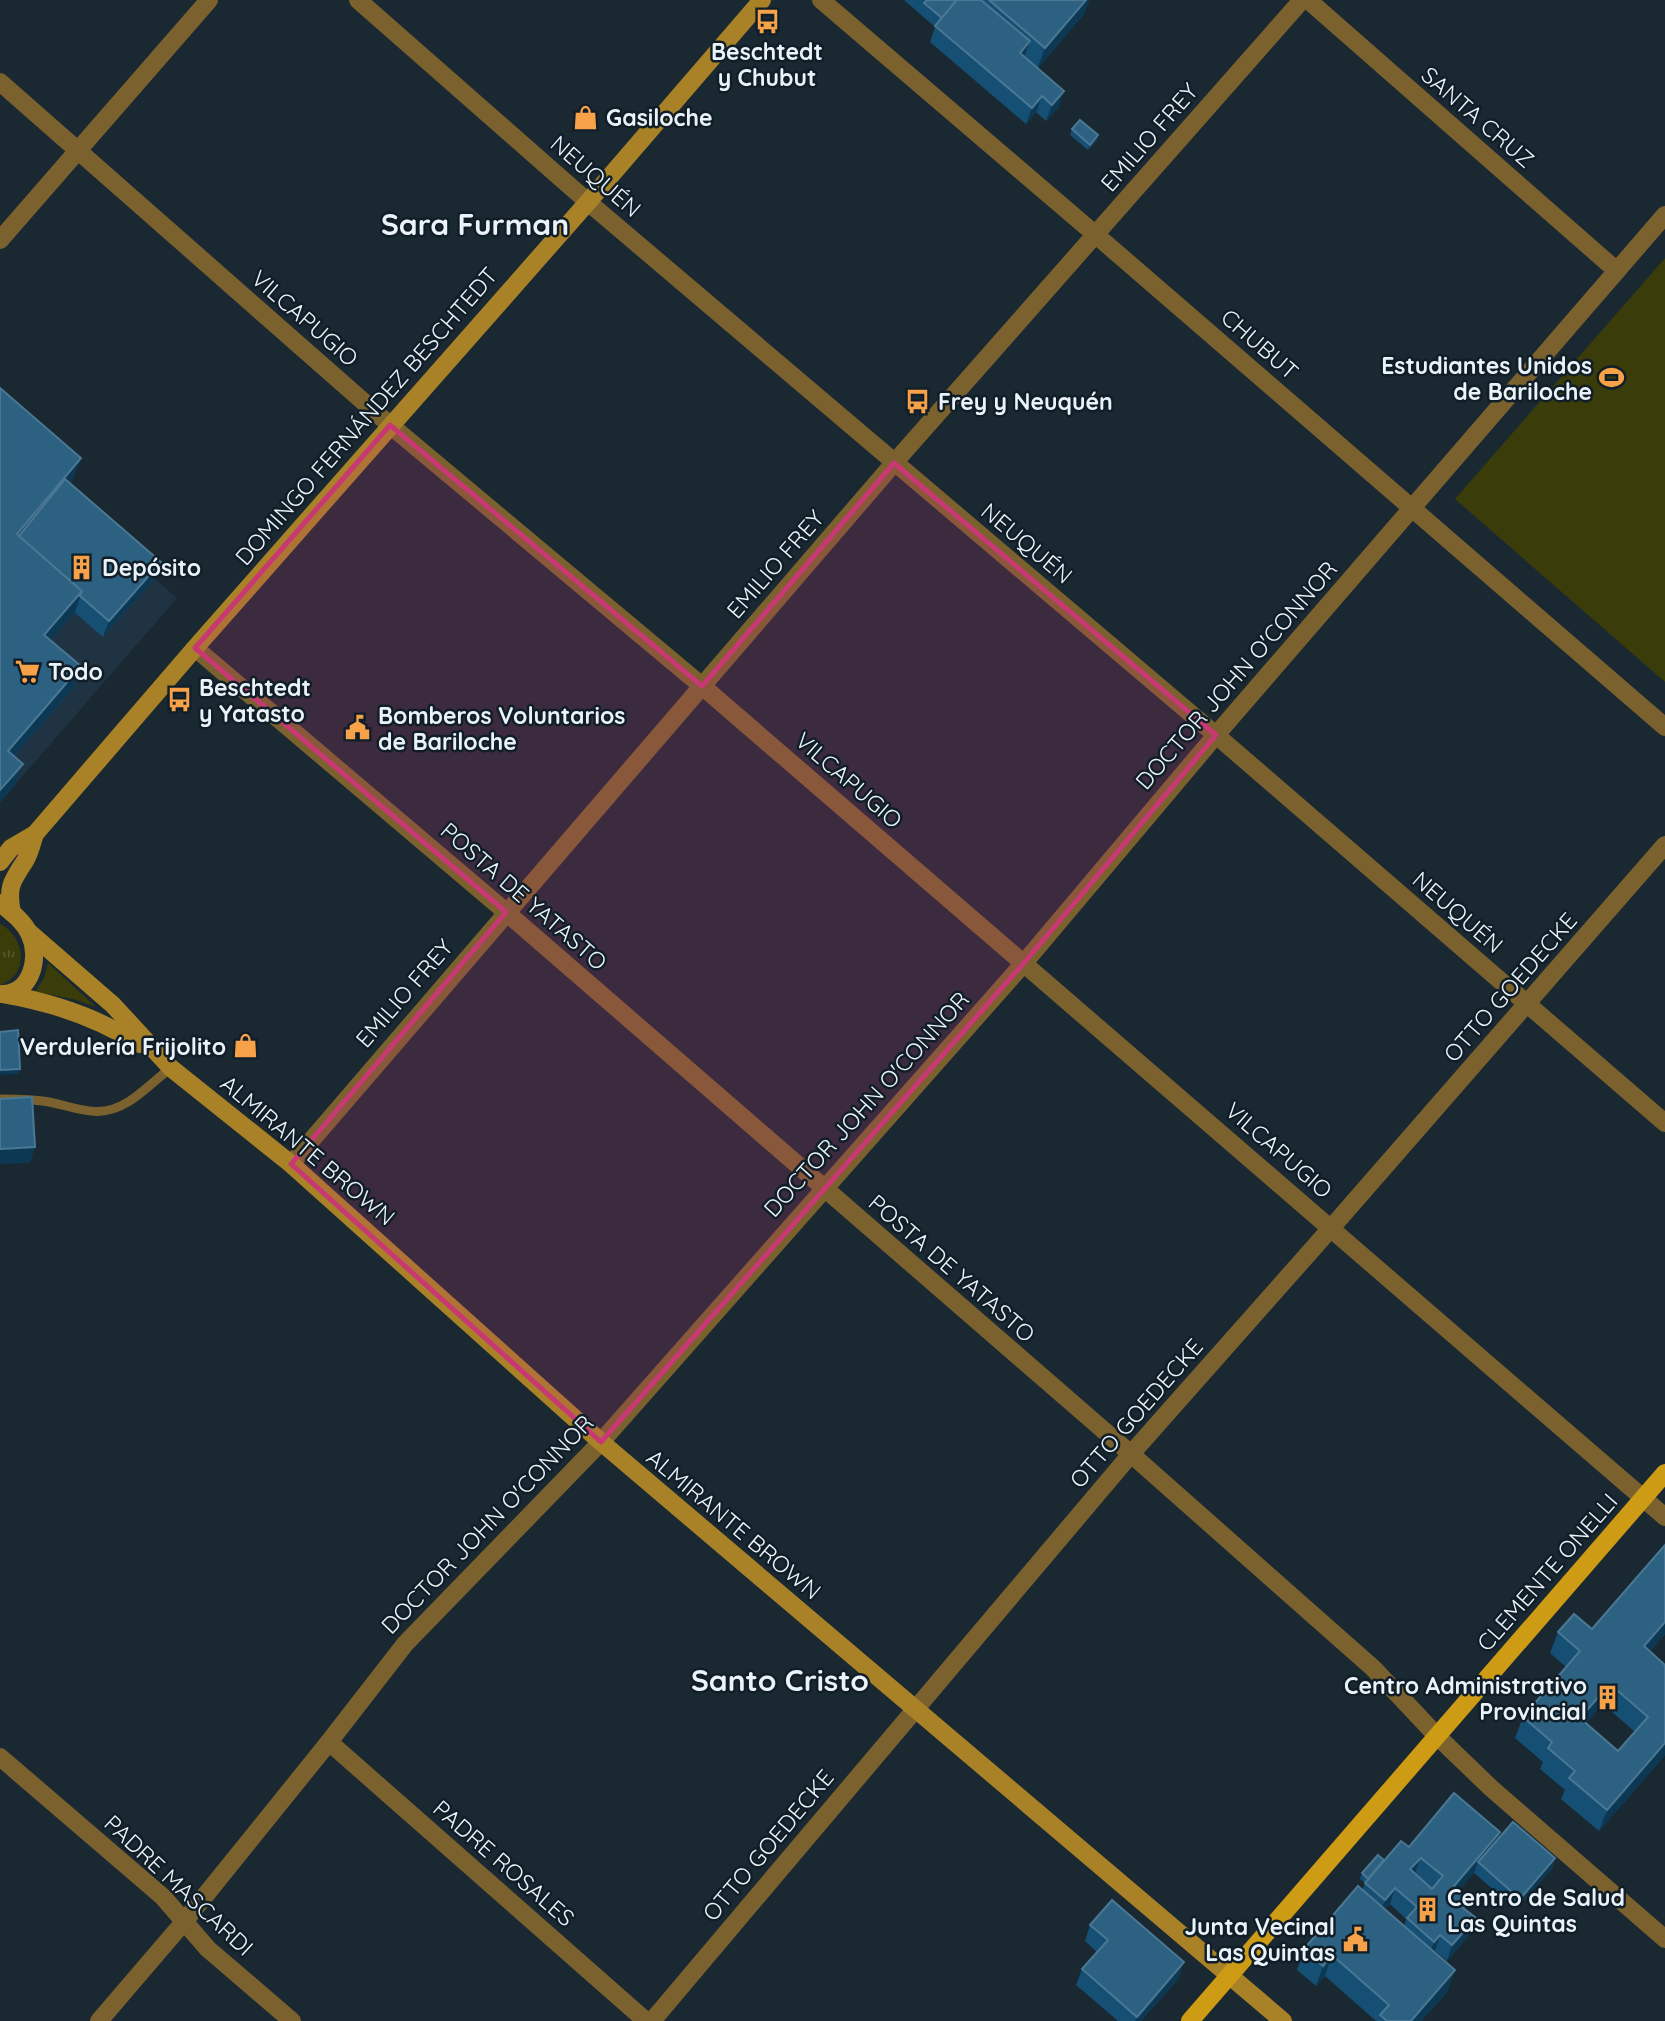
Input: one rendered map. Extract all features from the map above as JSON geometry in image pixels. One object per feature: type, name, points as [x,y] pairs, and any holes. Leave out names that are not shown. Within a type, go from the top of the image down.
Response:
[{"type":"main road","name":"DOMINGO FERNÁNDEZ BESCHTEDT","points":[[0,862],[11,848],[35,834],[762,0]]},
{"type":"main road","name":"DOMINGO FERNÁNDEZ BESCHTEDT","points":[[6,908],[12,879],[27,859],[35,834]]},
{"type":"main road","name":"ALMIRANTE BROWN","points":[[6,908],[30,933],[113,1005],[165,1062]]},
{"type":"main road","points":[[1,995],[19,990],[31,975],[34,953],[30,933]]},
{"type":"main road","name":"ALMIRANTE BROWN","points":[[1,995],[46,1004],[92,1018],[114,1028],[165,1062],[291,1164],[601,1442],[1283,2021]]},
{"type":"main road","name":"CLEMENTE ONELLI","points":[[1190,2021],[1665,1473]]},
{"type":"street","points":[[0,240],[209,0]]},
{"type":"street","name":"NEUQUÉN","points":[[358,0],[588,202],[1216,735],[1665,1123]]},
{"type":"street","name":"CHUBUT","points":[[821,0],[1665,727]]},
{"type":"street","name":"EMILIO FREY","points":[[291,1164],[894,463],[1305,0]]},
{"type":"street","name":"SANTA CRUZ","points":[[1305,0],[1616,271]]},
{"type":"street","name":"VILCAPUGIO","points":[[0,82],[390,425],[702,686],[1665,1517]]},
{"type":"street","name":"DOCTOR JOHN O'CONNOR","points":[[99,2021],[183,1923],[405,1644],[601,1442],[1024,963],[1216,735],[1665,215]]},
{"type":"street","name":"POSTA DE YATASTO","points":[[195,648],[506,912],[1130,1454],[1373,1668],[1491,1788],[1665,1939]]},
{"type":"street","name":"OTTO GOEDECKE","points":[[652,2021],[1130,1454],[1665,845]]},
{"type":"street","name":"PADRE ROSALES","points":[[329,1742],[646,2021]]},
{"type":"street","name":"PADRE MASCARDI","points":[[0,1757],[163,1897],[208,1949],[292,2021]]},
{"type":"lane","points":[[0,1099],[22,1098],[93,1113],[101,1112],[129,1102],[165,1062]]},
{"type":"highlighted area","points":[[390,425],[702,686],[894,463],[1216,735],[1024,963],[601,1442],[291,1164],[506,912],[195,648]]},
{"type":"shaded area","points":[[60,495],[177,598],[0,802]]},
{"type":"green space","name":"Estudiantes Unidos de Bariloche","points":[[1665,258],[1665,682],[1455,499]]},
{"type":"green space","points":[[0,924],[15,937],[21,955],[16,973],[0,985]]},
{"type":"green space","points":[[48,963],[96,1007],[73,999],[35,992],[44,978]]},
{"type":"building","points":[[927,0],[957,0],[942,18],[924,3]]},
{"type":"building","points":[[957,0],[981,0],[1030,41],[1020,53],[1064,91],[1052,105],[1042,96],[1032,108],[935,26]]},
{"type":"building","points":[[989,0],[1086,0],[1045,48]]},
{"type":"building","points":[[1080,120],[1098,135],[1090,145],[1072,129]]},
{"type":"building","points":[[0,388],[81,458],[17,534],[82,591],[44,635],[81,666],[8,751],[23,764],[0,790]]},
{"type":"building","name":"Depósito","points":[[65,479],[161,562],[109,621],[80,596],[82,591],[19,536]]},
{"type":"building","points":[[18,1030],[20,1069],[0,1070],[0,1032]]},
{"type":"building","points":[[32,1097],[35,1147],[0,1149],[0,1099]]},
{"type":"building","name":"Centro Administrativo Provincial","points":[[1665,1545],[1665,1622],[1644,1646],[1665,1665],[1665,1743],[1607,1810],[1569,1778],[1575,1771],[1548,1748],[1552,1742],[1523,1717],[1580,1651],[1558,1632],[1574,1614],[1592,1629]],"holes":[[[1610,1684],[1648,1717],[1618,1751],[1580,1718]]]},
{"type":"building","points":[[1454,1793],[1500,1832],[1454,1886],[1470,1900],[1463,1908],[1476,1918],[1452,1945],[1440,1935],[1434,1942],[1407,1918],[1417,1907],[1395,1888],[1385,1900],[1365,1883],[1401,1841],[1409,1847]],"holes":[[[1421,1858],[1443,1876],[1432,1889],[1410,1869]]]},
{"type":"building","points":[[1513,1822],[1555,1858],[1520,1899],[1478,1862]]},
{"type":"building","points":[[1378,1855],[1384,1860],[1368,1879],[1362,1873]]},
{"type":"building","name":"Junta Vecinal Las Quintas","points":[[1358,1886],[1455,1970],[1411,2021],[1387,2021],[1380,2015],[1389,2005],[1332,1955],[1323,1966],[1304,1949]]},
{"type":"building","points":[[1112,1900],[1184,1962],[1137,2017],[1082,1969],[1108,1940],[1090,1925]]},
{"type":"place","name":"Beschtedt y Chubut","points":[[767,21]]},
{"type":"place","name":"Gasiloche","points":[[586,117]]},
{"type":"place","name":"Estudiantes Unidos de Bariloche","points":[[1612,378]]},
{"type":"place","name":"Frey y Neuquén","points":[[918,401]]},
{"type":"place","name":"Depósito","points":[[82,567]]},
{"type":"place","name":"Todo","points":[[28,671]]},
{"type":"place","name":"Beschtedt y Yatasto","points":[[179,700]]},
{"type":"place","name":"Bomberos Voluntarios de Bariloche","points":[[358,728]]},
{"type":"place","name":"Verdulería Frijolito","points":[[246,1046]]},
{"type":"place","name":"Centro Administrativo Provincial","points":[[1607,1698]]},
{"type":"place","name":"Centro de Salud Las Quintas","points":[[1427,1910]]},
{"type":"place","name":"Junta Vecinal Las Quintas","points":[[1355,1939]]},
{"type":"district","name":"Sara Furman","points":[[475,224]]},
{"type":"district","name":"Santo Cristo","points":[[780,1680]]}]
